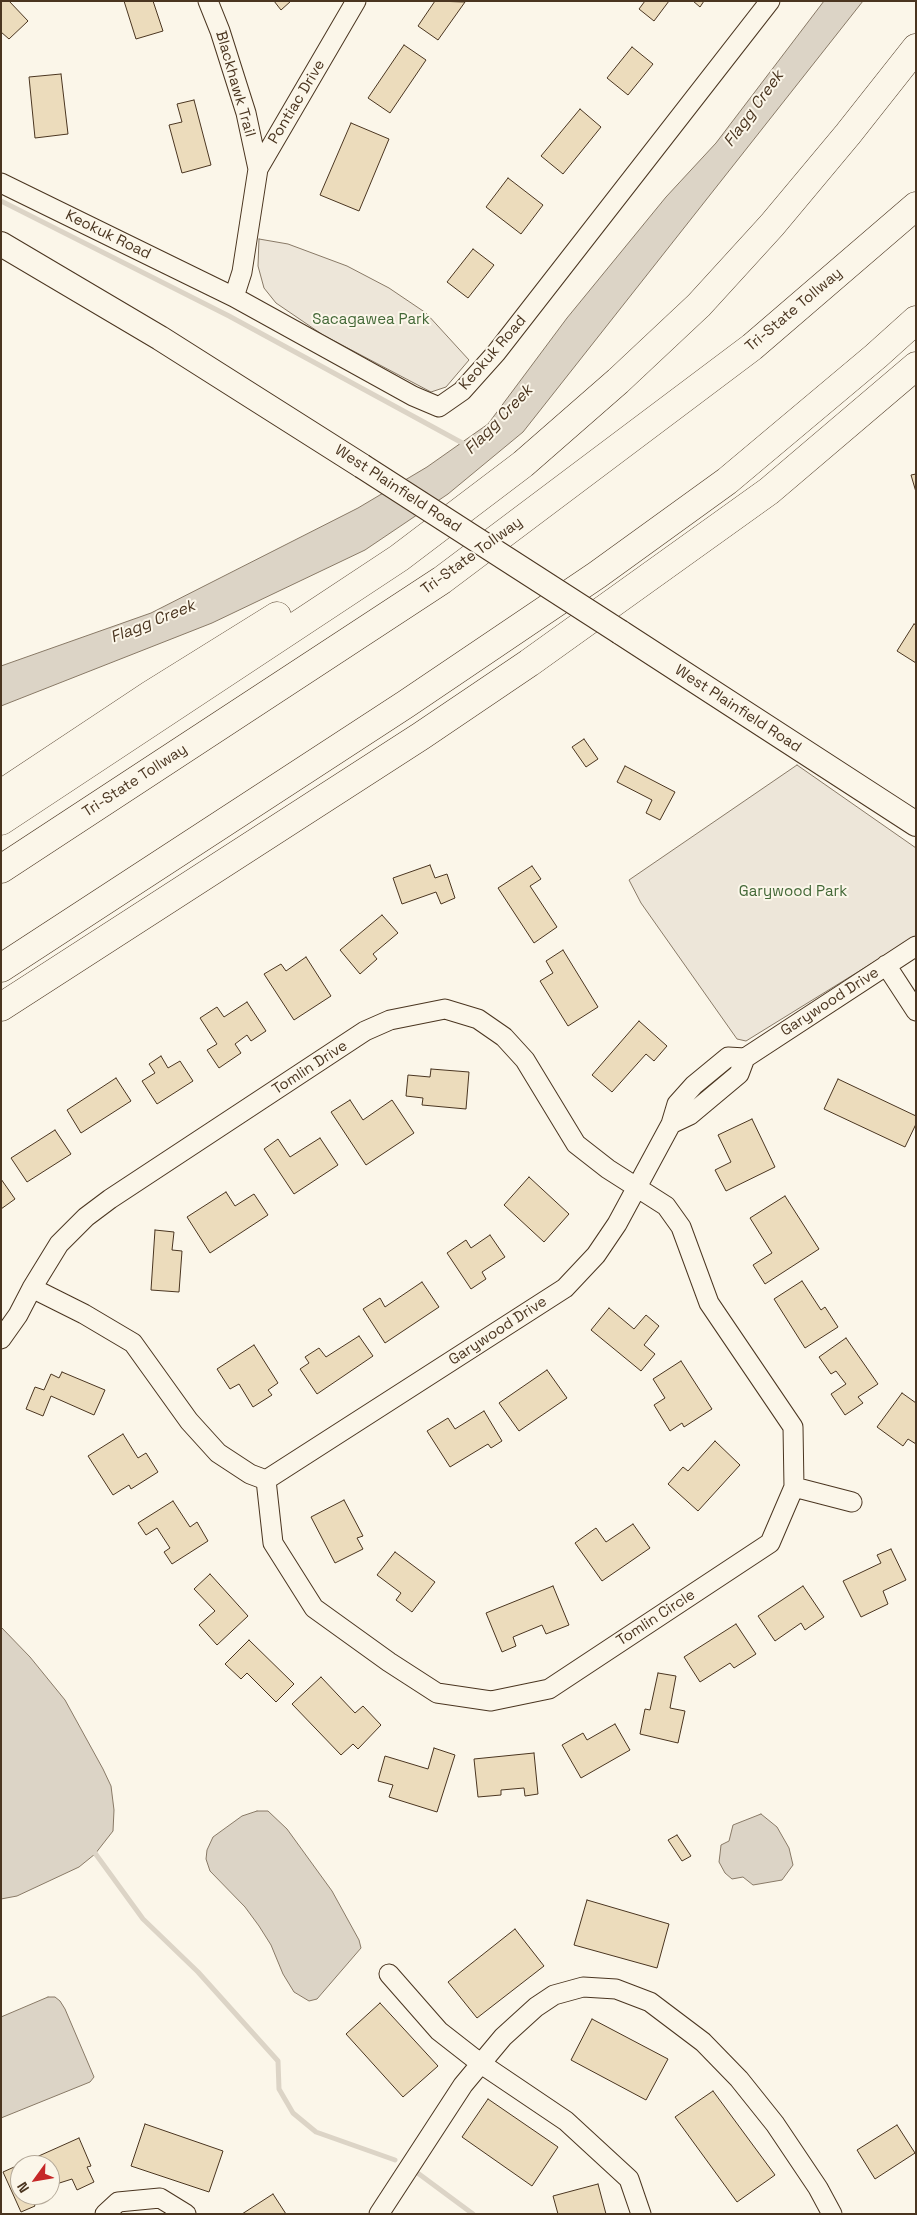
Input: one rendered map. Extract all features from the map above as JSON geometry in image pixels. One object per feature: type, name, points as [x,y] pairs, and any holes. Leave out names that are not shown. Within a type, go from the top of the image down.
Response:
[{"type":"highway","points":[[1,821],[399,558],[523,464],[618,381],[699,305],[772,225],[848,134],[916,48]]},
{"type":"highway","points":[[848,134],[916,67]]},
{"type":"highway","name":"Tri-State Tollway","points":[[1,868],[442,580],[752,348],[916,206]]},
{"type":"highway","points":[[1,968],[406,704],[597,575],[727,481],[916,320]]},
{"type":"highway","points":[[1,1007],[413,741],[529,663],[769,491],[916,366]]},
{"type":"highway","points":[[1,794],[150,695],[353,569],[399,558]]},
{"type":"main road","name":"West Plainfield Road","points":[[1,244],[160,338],[362,466],[916,824]]},
{"type":"street","name":"Blackhawk Trail","points":[[208,1],[220,31],[246,113],[258,168]]},
{"type":"street","name":"Pontiac Drive","points":[[234,297],[242,272],[258,168],[356,1]]},
{"type":"street","name":"Keokuk Road","points":[[1,183],[234,297],[413,396],[439,407],[462,391],[496,353],[770,1]]},
{"type":"street","name":"Garywood Drive","points":[[258,1477],[565,1288],[596,1255],[617,1224],[671,1124],[690,1115],[739,1074],[745,1058],[916,946]]},
{"type":"street","points":[[886,965],[916,1011]]},
{"type":"street","name":"Tomlin Drive","points":[[1,1339],[18,1315],[59,1244],[86,1217],[110,1199],[365,1032],[390,1020],[417,1013],[445,1009],[478,1020],[504,1037],[525,1060],[576,1144],[608,1169],[637,1185]]},
{"type":"street","name":"Tomlin Circle","points":[[258,1477],[273,1543],[314,1608],[388,1662],[437,1692],[491,1701],[549,1689],[770,1543],[794,1487],[793,1427],[709,1303],[681,1228],[666,1206],[637,1185]]},
{"type":"street","points":[[32,1288],[84,1314],[133,1343],[189,1421],[218,1453],[258,1477]]},
{"type":"street","points":[[794,1487],[852,1502]]},
{"type":"street","points":[[389,1974],[439,2031],[480,2063],[566,2121],[629,2179],[641,2214]]},
{"type":"street","points":[[379,2214],[434,2127],[480,2063],[520,2021],[554,1995],[583,1987],[616,1988],[650,2002],[703,2042],[740,2079],[775,2124],[818,2188],[832,2214]]},
{"type":"street","points":[[104,2214],[118,2202],[160,2198],[186,2214]]},
{"type":"green space","name":"Sacagawea Park","points":[[259,239],[288,244],[347,266],[389,288],[426,313],[469,360],[446,387],[431,392],[323,335],[276,303],[264,288],[258,266]]},
{"type":"green space","name":"Garywood Park","points":[[797,765],[916,848],[916,936],[746,1041],[737,1039],[641,903],[629,880]]},
{"type":"water","name":"Flagg Creek","points":[[824,1],[863,1],[523,432],[448,494],[365,550],[212,623],[1,706],[1,666],[151,613],[358,508],[427,467],[488,424],[567,318],[666,197],[716,143]]},
{"type":"water","points":[[1,1627],[30,1657],[65,1700],[111,1786],[114,1810],[113,1831],[95,1854],[79,1867],[17,1896],[1,1899]]},
{"type":"water","points":[[257,1811],[268,1811],[287,1829],[332,1891],[359,1940],[361,1948],[317,1999],[309,2001],[294,1992],[283,1974],[271,1945],[259,1926],[245,1907],[210,1871],[206,1859],[207,1850],[213,1837],[242,1816]]},
{"type":"water","points":[[761,1814],[777,1827],[789,1848],[793,1865],[782,1880],[753,1885],[743,1877],[732,1879],[725,1873],[719,1862],[721,1845],[729,1841],[733,1825]]},
{"type":"water","points":[[48,1997],[55,1997],[65,2009],[94,2077],[90,2082],[1,2118],[1,2017]]},
{"type":"building","points":[[1,1],[9,1],[28,21],[9,39],[1,32]]},
{"type":"building","points":[[124,1],[153,1],[163,31],[136,39]]},
{"type":"building","points":[[274,1],[291,1],[281,10]]},
{"type":"building","points":[[435,1],[465,2],[438,40],[418,26]]},
{"type":"building","points":[[645,1],[669,1],[654,21],[639,9]]},
{"type":"building","points":[[693,1],[704,1],[700,7]]},
{"type":"building","points":[[404,45],[426,60],[390,113],[368,98]]},
{"type":"building","points":[[632,47],[653,64],[628,95],[607,78]]},
{"type":"building","points":[[61,74],[68,134],[35,138],[29,77]]},
{"type":"building","points":[[194,100],[211,165],[182,173],[169,125],[182,122],[177,104]]},
{"type":"building","points":[[580,109],[601,127],[563,174],[541,156]]},
{"type":"building","points":[[351,123],[389,139],[359,211],[320,195]]},
{"type":"building","points":[[508,178],[543,205],[521,234],[486,207]]},
{"type":"building","points":[[473,249],[494,265],[468,298],[447,282]]},
{"type":"building","points":[[916,474],[916,492],[911,475]]},
{"type":"building","points":[[914,624],[916,625],[916,663],[897,651]]},
{"type":"building","points":[[584,739],[598,759],[586,767],[572,747]]},
{"type":"building","points":[[625,766],[675,792],[660,820],[646,813],[652,800],[617,782]]},
{"type":"building","points":[[430,865],[435,878],[447,874],[455,898],[441,904],[436,892],[402,904],[393,878]]},
{"type":"building","points":[[532,866],[541,879],[530,886],[557,927],[534,943],[498,888]]},
{"type":"building","points":[[382,915],[398,933],[373,954],[377,959],[360,974],[340,950]]},
{"type":"building","points":[[563,950],[598,1007],[568,1026],[540,981],[553,973],[546,961]]},
{"type":"building","points":[[306,957],[331,996],[294,1020],[264,974],[281,964],[286,971]]},
{"type":"building","points":[[247,1002],[266,1031],[251,1041],[247,1035],[235,1044],[241,1053],[219,1068],[207,1050],[217,1044],[200,1018],[217,1007],[224,1017]]},
{"type":"building","points":[[639,1021],[667,1046],[654,1061],[646,1054],[612,1092],[592,1075]]},
{"type":"building","points":[[161,1056],[168,1068],[180,1061],[193,1081],[157,1104],[142,1081],[155,1073],[149,1064]]},
{"type":"building","points":[[431,1069],[469,1072],[466,1109],[422,1105],[423,1098],[406,1096],[408,1075],[430,1077]]},
{"type":"building","points":[[116,1078],[131,1101],[81,1133],[67,1110]]},
{"type":"building","points":[[838,1079],[916,1116],[916,1124],[905,1147],[824,1109]]},
{"type":"building","points":[[350,1100],[363,1120],[392,1100],[414,1133],[366,1165],[331,1112]]},
{"type":"building","points":[[752,1119],[775,1167],[726,1191],[715,1170],[731,1162],[718,1135]]},
{"type":"building","points":[[55,1130],[71,1154],[27,1182],[11,1158]]},
{"type":"building","points":[[320,1138],[338,1165],[294,1194],[264,1149],[278,1139],[290,1157]]},
{"type":"building","points":[[529,1177],[569,1214],[544,1242],[504,1205]]},
{"type":"building","points":[[1,1179],[15,1199],[1,1209]]},
{"type":"building","points":[[226,1192],[235,1206],[254,1194],[268,1215],[210,1253],[187,1217]]},
{"type":"building","points":[[785,1196],[819,1249],[765,1284],[753,1265],[772,1253],[750,1218]]},
{"type":"building","points":[[155,1230],[174,1232],[172,1250],[182,1251],[179,1292],[151,1290]]},
{"type":"building","points":[[490,1235],[505,1257],[482,1272],[486,1279],[471,1289],[447,1253],[466,1240],[471,1248]]},
{"type":"building","points":[[802,1281],[821,1310],[825,1307],[838,1327],[805,1348],[774,1299]]},
{"type":"building","points":[[422,1282],[439,1307],[385,1343],[363,1309],[380,1298],[385,1307]]},
{"type":"building","points":[[609,1308],[634,1329],[646,1315],[659,1326],[644,1345],[655,1354],[641,1371],[591,1330]]},
{"type":"building","points":[[359,1336],[373,1356],[317,1394],[300,1369],[309,1363],[305,1357],[319,1348],[326,1357]]},
{"type":"building","points":[[846,1338],[878,1384],[858,1397],[863,1403],[845,1415],[831,1394],[846,1384],[836,1371],[831,1374],[819,1357]]},
{"type":"building","points":[[254,1345],[278,1383],[268,1390],[272,1395],[253,1407],[239,1384],[230,1389],[217,1369]]},
{"type":"building","points":[[681,1361],[712,1409],[684,1427],[682,1423],[670,1431],[654,1405],[665,1398],[653,1379]]},
{"type":"building","points":[[547,1370],[567,1398],[519,1431],[499,1403]]},
{"type":"building","points":[[62,1372],[105,1390],[94,1415],[51,1396],[43,1416],[26,1409],[35,1387],[44,1390],[51,1374],[59,1378]]},
{"type":"building","points":[[902,1393],[916,1403],[916,1444],[908,1439],[903,1446],[877,1427]]},
{"type":"building","points":[[484,1411],[502,1441],[491,1448],[488,1444],[450,1467],[427,1431],[448,1418],[455,1429]]},
{"type":"building","points":[[123,1434],[138,1458],[146,1453],[158,1472],[131,1489],[129,1485],[113,1495],[88,1456]]},
{"type":"building","points":[[715,1441],[740,1465],[698,1511],[668,1484],[683,1467],[688,1471]]},
{"type":"building","points":[[344,1500],[363,1536],[357,1538],[363,1549],[335,1563],[311,1517]]},
{"type":"building","points":[[173,1501],[190,1527],[197,1522],[208,1541],[172,1564],[164,1552],[170,1548],[157,1528],[146,1535],[138,1523]]},
{"type":"building","points":[[633,1524],[650,1548],[602,1581],[575,1543],[596,1528],[606,1542]]},
{"type":"building","points":[[891,1549],[906,1580],[883,1591],[888,1604],[861,1617],[843,1581],[881,1563],[877,1555]]},
{"type":"building","points":[[395,1552],[435,1582],[412,1612],[396,1600],[401,1593],[377,1575]]},
{"type":"building","points":[[210,1574],[248,1616],[217,1645],[199,1625],[215,1611],[194,1589]]},
{"type":"building","points":[[553,1586],[569,1625],[546,1634],[542,1625],[513,1637],[516,1646],[502,1652],[486,1613]]},
{"type":"building","points":[[803,1586],[824,1617],[805,1630],[801,1623],[775,1641],[758,1616]]},
{"type":"building","points":[[736,1624],[756,1654],[734,1668],[730,1663],[700,1682],[684,1657]]},
{"type":"building","points":[[249,1640],[294,1684],[276,1702],[247,1673],[241,1679],[225,1664]]},
{"type":"building","points":[[658,1673],[676,1676],[670,1708],[685,1711],[678,1743],[640,1734],[645,1709],[650,1710]]},
{"type":"building","points":[[321,1677],[355,1713],[363,1706],[381,1725],[358,1749],[353,1744],[341,1755],[292,1704]]},
{"type":"building","points":[[615,1724],[630,1750],[581,1778],[562,1745],[583,1733],[587,1740]]},
{"type":"building","points":[[434,1748],[455,1755],[437,1812],[389,1797],[393,1785],[378,1781],[385,1756],[428,1769]]},
{"type":"building","points":[[534,1753],[538,1794],[525,1796],[524,1788],[501,1790],[501,1795],[478,1797],[474,1759]]},
{"type":"building","points":[[677,1835],[691,1856],[682,1861],[668,1840]]},
{"type":"building","points":[[587,1900],[669,1924],[657,1968],[574,1945]]},
{"type":"building","points":[[515,1929],[544,1966],[477,2018],[448,1982]]},
{"type":"building","points":[[380,2003],[438,2066],[403,2097],[346,2034]]},
{"type":"building","points":[[592,2019],[668,2059],[646,2100],[571,2060]]},
{"type":"building","points":[[713,2091],[775,2175],[737,2202],[675,2117]]},
{"type":"building","points":[[488,2099],[558,2147],[532,2186],[462,2137]]},
{"type":"building","points":[[145,2124],[223,2151],[209,2192],[131,2166]]},
{"type":"building","points":[[897,2125],[915,2153],[875,2179],[857,2150]]},
{"type":"building","points":[[79,2138],[91,2166],[87,2167],[94,2182],[77,2190],[72,2179],[60,2183],[60,2155],[41,2155]]},
{"type":"building","points":[[10,2169],[10,2188],[3,2172]]},
{"type":"building","points":[[598,2184],[606,2214],[558,2214],[553,2196]]},
{"type":"building","points":[[273,2194],[286,2214],[242,2214]]},
{"type":"building","points":[[18,2205],[35,2205],[35,2206],[21,2212]]},
{"type":"waterway","name":"Flagg Creek","points":[[1,201],[229,316],[466,445]]},
{"type":"waterway","points":[[92,1849],[143,1919],[198,1972],[278,2061],[279,2089],[293,2113],[316,2132],[395,2160]]},
{"type":"waterway","points":[[419,2174],[473,2214]]}]
